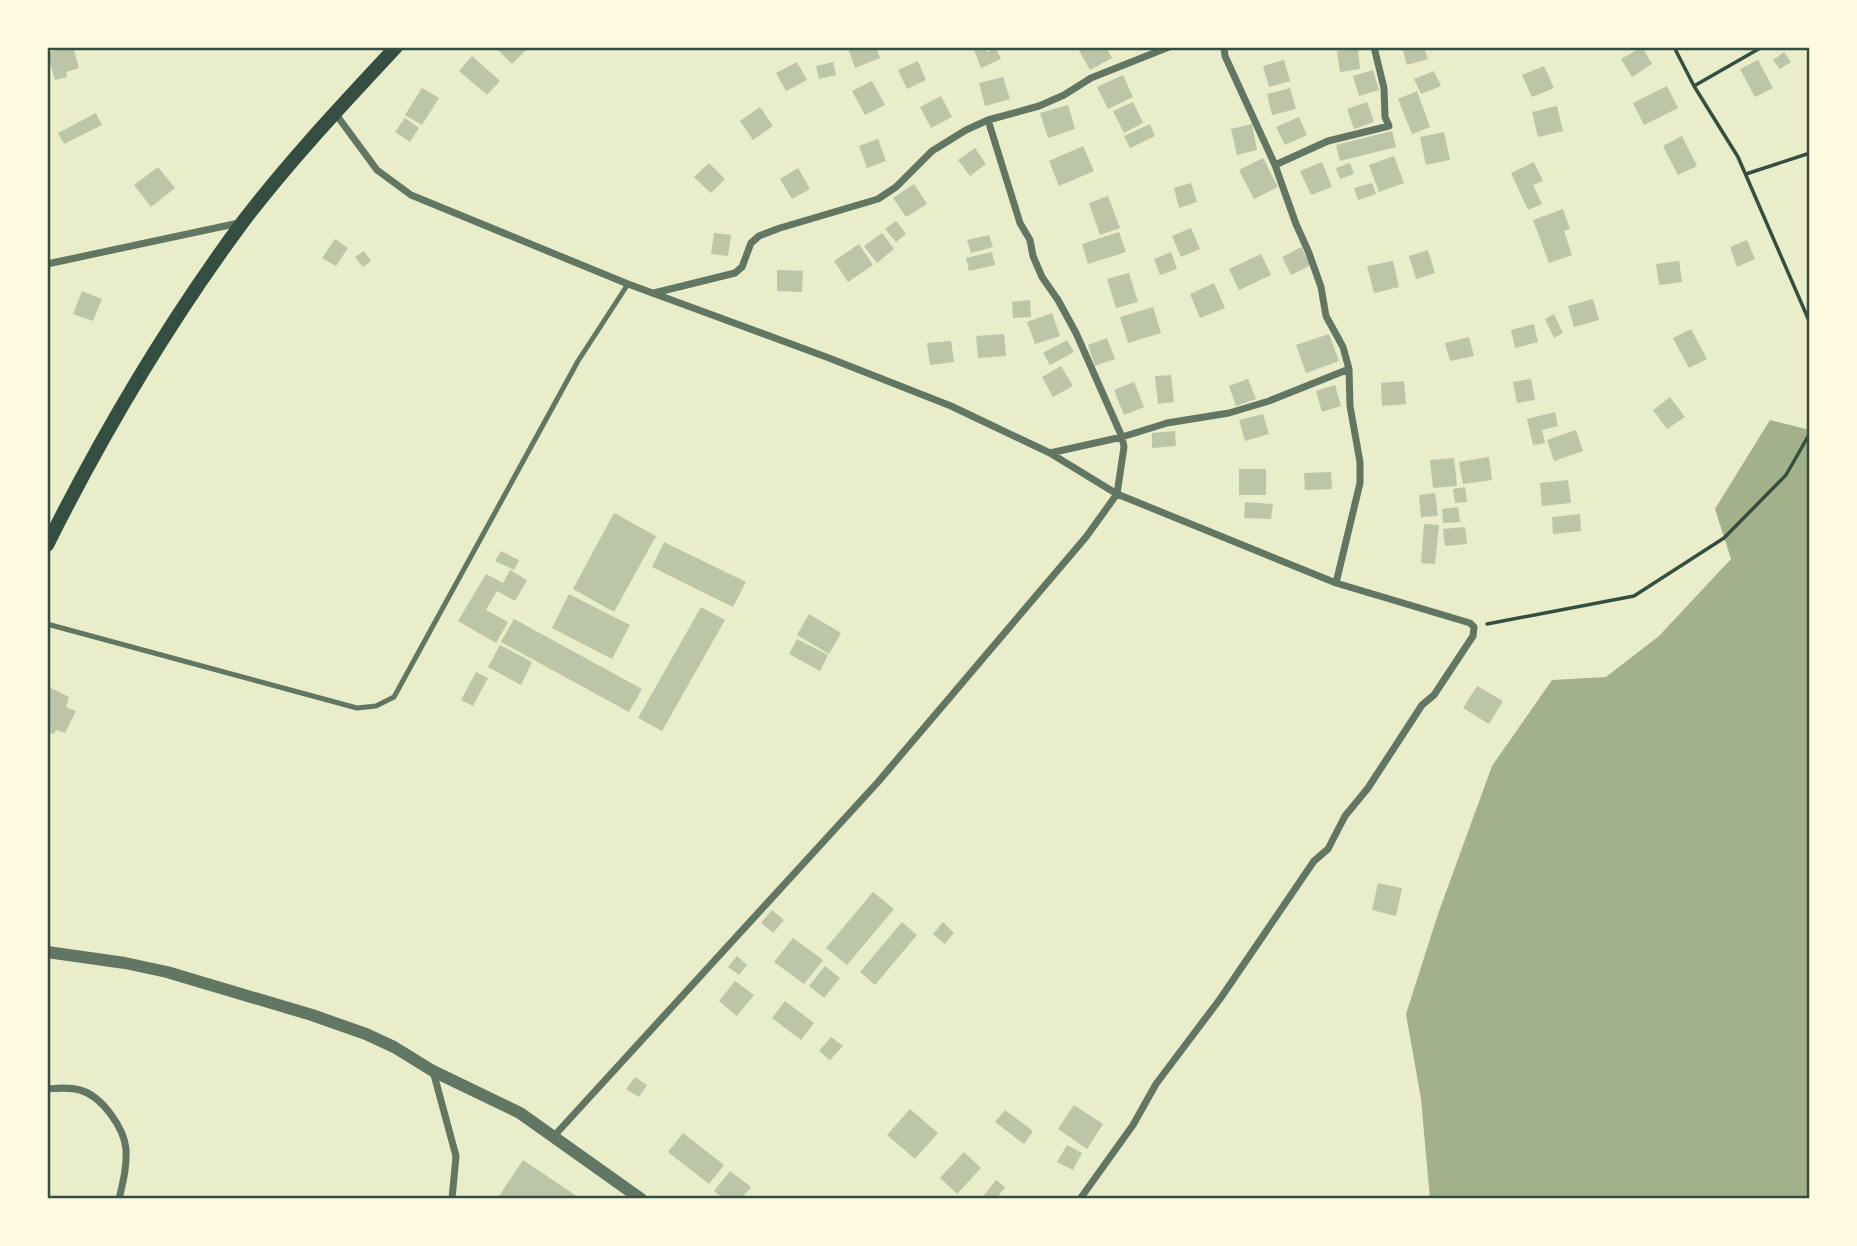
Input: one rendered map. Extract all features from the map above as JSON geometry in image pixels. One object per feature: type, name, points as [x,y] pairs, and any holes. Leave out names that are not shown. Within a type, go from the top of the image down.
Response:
[{"type":"main road","points":[[47,545],[148,362],[243,222],[390,49]]},
{"type":"street","points":[[654,293],[740,271],[751,243],[760,236],[878,199],[896,187],[932,151],[966,130],[988,120],[1039,106],[1064,95],[1091,78],[1169,47]]},
{"type":"street","points":[[1224,47],[1225,55],[1275,165],[1317,276],[1326,316],[1343,347],[1349,369],[1350,406],[1360,462],[1360,483],[1336,583]]},
{"type":"street","points":[[1275,165],[1328,141],[1389,125],[1385,117],[1384,88],[1374,47]]},
{"type":"street","points":[[335,113],[377,170],[411,195],[628,284],[950,406],[1050,453],[1117,494],[1336,583],[1474,626],[1473,636],[1434,695],[1422,705],[1368,788],[1345,816],[1328,849],[1306,872],[1220,999],[1156,1084],[1133,1125],[1080,1199]]},
{"type":"street","points":[[554,1136],[887,772],[1022,615],[1086,537],[1117,494],[1124,447],[1122,437],[1076,333],[1042,277],[1033,256],[1030,240],[1020,223],[988,120]]},
{"type":"street","points":[[47,264],[243,222]]},
{"type":"street","points":[[1050,453],[1122,437],[1167,423],[1229,413],[1269,401],[1349,369]]},
{"type":"street","points":[[47,952],[167,972],[366,1034],[394,1047],[433,1071],[520,1113],[641,1199]]},
{"type":"street","points":[[433,1071],[456,1156],[452,1199]]},
{"type":"street","points":[[47,1089],[64,1087],[83,1091],[100,1102],[114,1120],[126,1146],[127,1165],[119,1199]]},
{"type":"lane","points":[[47,624],[357,708],[376,706],[394,697],[578,361],[628,284]]},
{"type":"path","points":[[1674,47],[1738,157],[1810,323]]},
{"type":"path","points":[[1695,86],[1762,47]]},
{"type":"path","points":[[1746,174],[1810,153]]},
{"type":"path","points":[[1474,626],[1634,596],[1724,538],[1786,475],[1810,433]]},
{"type":"shaded area","points":[[1770,420],[1810,430],[1810,1199],[1430,1199],[1421,1099],[1406,1014],[1438,914],[1492,766],[1552,680],[1606,677],[1659,636],[1731,559],[1715,509]]},
{"type":"building","points":[[73,47],[79,68],[66,72],[67,77],[55,80],[47,53]]},
{"type":"building","points":[[495,47],[524,47],[526,50],[512,64]]},
{"type":"building","points":[[876,47],[880,58],[855,68],[848,48]]},
{"type":"building","points":[[985,47],[987,52],[996,48],[1001,59],[981,68],[974,50]]},
{"type":"building","points":[[1077,47],[1106,47],[1112,58],[1090,70]]},
{"type":"building","points":[[1402,47],[1424,47],[1428,59],[1407,65]]},
{"type":"building","points":[[1642,47],[1652,64],[1632,77],[1621,59]]},
{"type":"building","points":[[1358,48],[1360,69],[1340,72],[1337,51]]},
{"type":"building","points":[[1784,52],[1791,62],[1780,69],[1773,60]]},
{"type":"building","points":[[472,56],[500,81],[487,95],[459,71]]},
{"type":"building","points":[[1284,60],[1290,81],[1269,87],[1263,66]]},
{"type":"building","points":[[1758,60],[1773,88],[1755,97],[1740,69]]},
{"type":"building","points":[[918,61],[926,80],[907,89],[898,70]]},
{"type":"building","points":[[797,62],[807,80],[786,91],[776,73]]},
{"type":"building","points":[[833,62],[836,75],[819,79],[816,66]]},
{"type":"building","points":[[1544,66],[1554,88],[1532,97],[1522,75]]},
{"type":"building","points":[[1373,70],[1379,90],[1359,96],[1353,76]]},
{"type":"building","points":[[1434,71],[1441,86],[1421,94],[1414,79]]},
{"type":"building","points":[[1123,75],[1133,97],[1108,109],[1097,87]]},
{"type":"building","points":[[1003,77],[1010,99],[985,106],[979,83]]},
{"type":"building","points":[[872,81],[885,105],[865,115],[852,91]]},
{"type":"building","points":[[1667,86],[1678,108],[1644,125],[1633,103]]},
{"type":"building","points":[[422,88],[439,98],[422,125],[405,115]]},
{"type":"building","points":[[1290,88],[1296,109],[1272,115],[1267,94]]},
{"type":"building","points":[[1417,91],[1430,127],[1412,134],[1398,99]]},
{"type":"building","points":[[941,96],[952,117],[931,128],[920,107]]},
{"type":"building","points":[[1133,102],[1143,123],[1124,133],[1113,111]]},
{"type":"building","points":[[1367,102],[1374,122],[1354,129],[1347,109]]},
{"type":"building","points":[[1068,105],[1075,129],[1048,138],[1040,113]]},
{"type":"building","points":[[1557,106],[1563,131],[1538,137],[1532,112]]},
{"type":"building","points":[[760,107],[773,126],[753,140],[740,121]]},
{"type":"building","points":[[96,113],[102,125],[64,144],[58,133]]},
{"type":"building","points":[[1299,117],[1307,135],[1285,145],[1276,127]]},
{"type":"building","points":[[405,118],[419,128],[410,142],[395,132]]},
{"type":"building","points":[[1150,124],[1155,136],[1130,148],[1124,136]]},
{"type":"building","points":[[1252,124],[1257,150],[1237,155],[1231,129]]},
{"type":"building","points":[[1392,131],[1396,147],[1340,161],[1336,145]]},
{"type":"building","points":[[1444,132],[1450,160],[1426,165],[1420,137]]},
{"type":"building","points":[[1682,136],[1697,166],[1678,175],[1663,146]]},
{"type":"building","points":[[878,139],[886,161],[867,168],[859,146]]},
{"type":"building","points":[[1083,146],[1094,171],[1059,186],[1049,161]]},
{"type":"building","points":[[975,148],[986,164],[970,176],[958,160]]},
{"type":"building","points":[[1394,156],[1404,183],[1379,192],[1369,165]]},
{"type":"building","points":[[1263,158],[1278,187],[1254,199],[1239,170]]},
{"type":"building","points":[[1322,162],[1332,187],[1311,195],[1300,171]]},
{"type":"building","points":[[1534,162],[1543,181],[1533,185],[1542,204],[1528,210],[1511,173]]},
{"type":"building","points":[[709,163],[725,179],[711,193],[694,177]]},
{"type":"building","points":[[1350,163],[1354,174],[1340,179],[1336,168]]},
{"type":"building","points":[[158,167],[175,188],[151,207],[134,185]]},
{"type":"building","points":[[798,168],[810,189],[792,199],[780,179]]},
{"type":"building","points":[[1191,183],[1197,202],[1179,208],[1174,188]]},
{"type":"building","points":[[1372,183],[1376,194],[1358,200],[1354,188]]},
{"type":"building","points":[[914,184],[927,204],[906,217],[893,198]]},
{"type":"building","points":[[1108,196],[1120,228],[1100,235],[1089,203]]},
{"type":"building","points":[[1563,209],[1570,229],[1564,231],[1572,255],[1549,263],[1533,220]]},
{"type":"building","points":[[896,221],[906,234],[896,242],[885,229]]},
{"type":"building","points":[[1191,228],[1200,249],[1181,257],[1172,236]]},
{"type":"building","points":[[1119,232],[1126,252],[1088,264],[1082,244]]},
{"type":"building","points":[[714,233],[731,235],[728,256],[711,254]]},
{"type":"building","points":[[882,233],[894,249],[877,263],[864,246]]},
{"type":"building","points":[[989,235],[993,247],[971,253],[967,240]]},
{"type":"building","points":[[335,239],[348,248],[336,266],[322,258]]},
{"type":"building","points":[[1747,240],[1755,259],[1737,267],[1730,247]]},
{"type":"building","points":[[859,244],[873,265],[848,282],[834,261]]},
{"type":"building","points":[[1301,247],[1311,265],[1291,275],[1282,257]]},
{"type":"building","points":[[1428,250],[1435,273],[1416,279],[1409,256]]},
{"type":"building","points":[[364,251],[371,261],[363,267],[355,257]]},
{"type":"building","points":[[992,252],[995,265],[969,271],[966,258]]},
{"type":"building","points":[[1171,252],[1177,269],[1160,275],[1154,259]]},
{"type":"building","points":[[1261,254],[1271,275],[1239,290],[1229,269]]},
{"type":"building","points":[[1393,261],[1399,287],[1374,293],[1367,266]]},
{"type":"building","points":[[1679,261],[1682,282],[1659,285],[1656,264]]},
{"type":"building","points":[[777,270],[803,271],[802,292],[777,291]]},
{"type":"building","points":[[1129,273],[1138,302],[1116,308],[1107,279]]},
{"type":"building","points":[[1214,283],[1225,308],[1200,318],[1190,294]]},
{"type":"building","points":[[82,291],[102,299],[93,321],[73,314]]},
{"type":"building","points":[[1593,299],[1599,320],[1574,327],[1568,306]]},
{"type":"building","points":[[1030,300],[1031,317],[1013,318],[1012,302]]},
{"type":"building","points":[[1153,307],[1161,333],[1128,343],[1120,317]]},
{"type":"building","points":[[1052,313],[1060,336],[1035,344],[1027,322]]},
{"type":"building","points":[[1554,314],[1563,333],[1554,338],[1545,319]]},
{"type":"building","points":[[1534,324],[1538,342],[1515,348],[1511,330]]},
{"type":"building","points":[[1691,329],[1707,359],[1689,368],[1673,338]]},
{"type":"building","points":[[1004,334],[1006,356],[978,358],[976,336]]},
{"type":"building","points":[[1329,334],[1339,361],[1306,373],[1296,345]]},
{"type":"building","points":[[1469,337],[1474,356],[1450,361],[1445,343]]},
{"type":"building","points":[[1107,338],[1115,359],[1095,366],[1088,345]]},
{"type":"building","points":[[1067,340],[1074,352],[1050,365],[1043,353]]},
{"type":"building","points":[[951,341],[954,362],[930,365],[927,343]]},
{"type":"building","points":[[1061,366],[1073,386],[1053,397],[1042,377]]},
{"type":"building","points":[[1171,375],[1174,402],[1158,404],[1155,376]]},
{"type":"building","points":[[1248,379],[1256,399],[1236,406],[1229,386]]},
{"type":"building","points":[[1531,379],[1535,400],[1517,403],[1513,382]]},
{"type":"building","points":[[1404,381],[1406,404],[1382,406],[1381,383]]},
{"type":"building","points":[[1134,382],[1144,407],[1124,415],[1114,390]]},
{"type":"building","points":[[1335,385],[1341,406],[1322,412],[1316,391]]},
{"type":"building","points":[[1670,397],[1685,417],[1667,429],[1653,410]]},
{"type":"building","points":[[1555,412],[1558,426],[1542,430],[1545,443],[1533,445],[1527,419]]},
{"type":"building","points":[[1263,414],[1269,434],[1245,441],[1239,420]]},
{"type":"building","points":[[1576,430],[1583,451],[1554,461],[1547,440]]},
{"type":"building","points":[[1175,431],[1176,446],[1152,448],[1152,433]]},
{"type":"building","points":[[1489,457],[1492,480],[1463,484],[1459,462]]},
{"type":"building","points":[[1454,458],[1457,486],[1433,488],[1430,460]]},
{"type":"building","points":[[1239,469],[1266,469],[1266,495],[1239,495]]},
{"type":"building","points":[[1331,472],[1332,489],[1305,490],[1304,473]]},
{"type":"building","points":[[1568,480],[1571,503],[1542,506],[1540,483]]},
{"type":"building","points":[[1465,487],[1467,502],[1455,503],[1453,489]]},
{"type":"building","points":[[1435,493],[1438,516],[1421,517],[1419,495]]},
{"type":"building","points":[[1245,502],[1273,504],[1271,519],[1244,518]]},
{"type":"building","points":[[1458,507],[1460,522],[1443,523],[1442,509]]},
{"type":"building","points":[[614,513],[656,536],[614,612],[573,589]]},
{"type":"building","points":[[1580,514],[1581,531],[1553,534],[1552,517]]},
{"type":"building","points":[[1424,524],[1439,525],[1435,564],[1421,563]]},
{"type":"building","points":[[1465,527],[1467,544],[1445,546],[1443,529]]},
{"type":"building","points":[[664,542],[746,582],[733,607],[652,567]]},
{"type":"building","points":[[501,551],[519,560],[514,570],[495,561]]},
{"type":"building","points":[[510,570],[527,580],[515,601],[497,591],[486,610],[508,622],[496,643],[458,621],[486,574],[503,583]]},
{"type":"building","points":[[569,594],[630,625],[612,659],[552,628]]},
{"type":"building","points":[[701,607],[725,620],[662,731],[638,718]]},
{"type":"building","points":[[809,614],[841,633],[829,654],[797,635]]},
{"type":"building","points":[[514,619],[642,689],[629,712],[501,642]]},
{"type":"building","points":[[797,639],[828,655],[820,671],[789,654]]},
{"type":"building","points":[[500,645],[532,662],[521,685],[488,667]]},
{"type":"building","points":[[476,672],[488,678],[473,706],[461,700]]},
{"type":"building","points":[[47,686],[69,697],[66,707],[76,711],[65,733],[56,730],[54,734],[47,732]]},
{"type":"building","points":[[1477,686],[1503,701],[1489,724],[1463,708]]},
{"type":"building","points":[[1378,883],[1402,888],[1396,916],[1372,910]]},
{"type":"building","points":[[873,892],[894,909],[847,965],[826,948]]},
{"type":"building","points":[[772,910],[784,920],[773,933],[761,923]]},
{"type":"building","points":[[902,922],[917,935],[875,985],[860,972]]},
{"type":"building","points":[[943,922],[954,933],[945,944],[933,934]]},
{"type":"building","points":[[793,938],[823,960],[804,984],[774,962]]},
{"type":"building","points":[[737,956],[747,965],[739,975],[728,967]]},
{"type":"building","points":[[825,966],[840,978],[824,998],[809,986]]},
{"type":"building","points":[[735,981],[754,995],[737,1016],[719,1001]]},
{"type":"building","points":[[785,1001],[814,1023],[801,1040],[772,1018]]},
{"type":"building","points":[[831,1037],[843,1046],[830,1060],[819,1051]]},
{"type":"building","points":[[635,1077],[647,1085],[639,1097],[626,1089]]},
{"type":"building","points":[[1074,1105],[1103,1124],[1087,1149],[1058,1129]]},
{"type":"building","points":[[910,1109],[938,1133],[915,1159],[887,1135]]},
{"type":"building","points":[[1005,1110],[1033,1131],[1024,1144],[995,1122]]},
{"type":"building","points":[[683,1133],[724,1165],[709,1184],[668,1152]]},
{"type":"building","points":[[1067,1145],[1082,1153],[1073,1170],[1057,1162]]},
{"type":"building","points":[[964,1152],[981,1168],[957,1194],[940,1178]]},
{"type":"building","points":[[523,1160],[581,1199],[497,1199]]},
{"type":"building","points":[[730,1171],[751,1187],[741,1199],[724,1199],[714,1191]]},
{"type":"building","points":[[996,1180],[1005,1187],[996,1199],[981,1199]]}]
